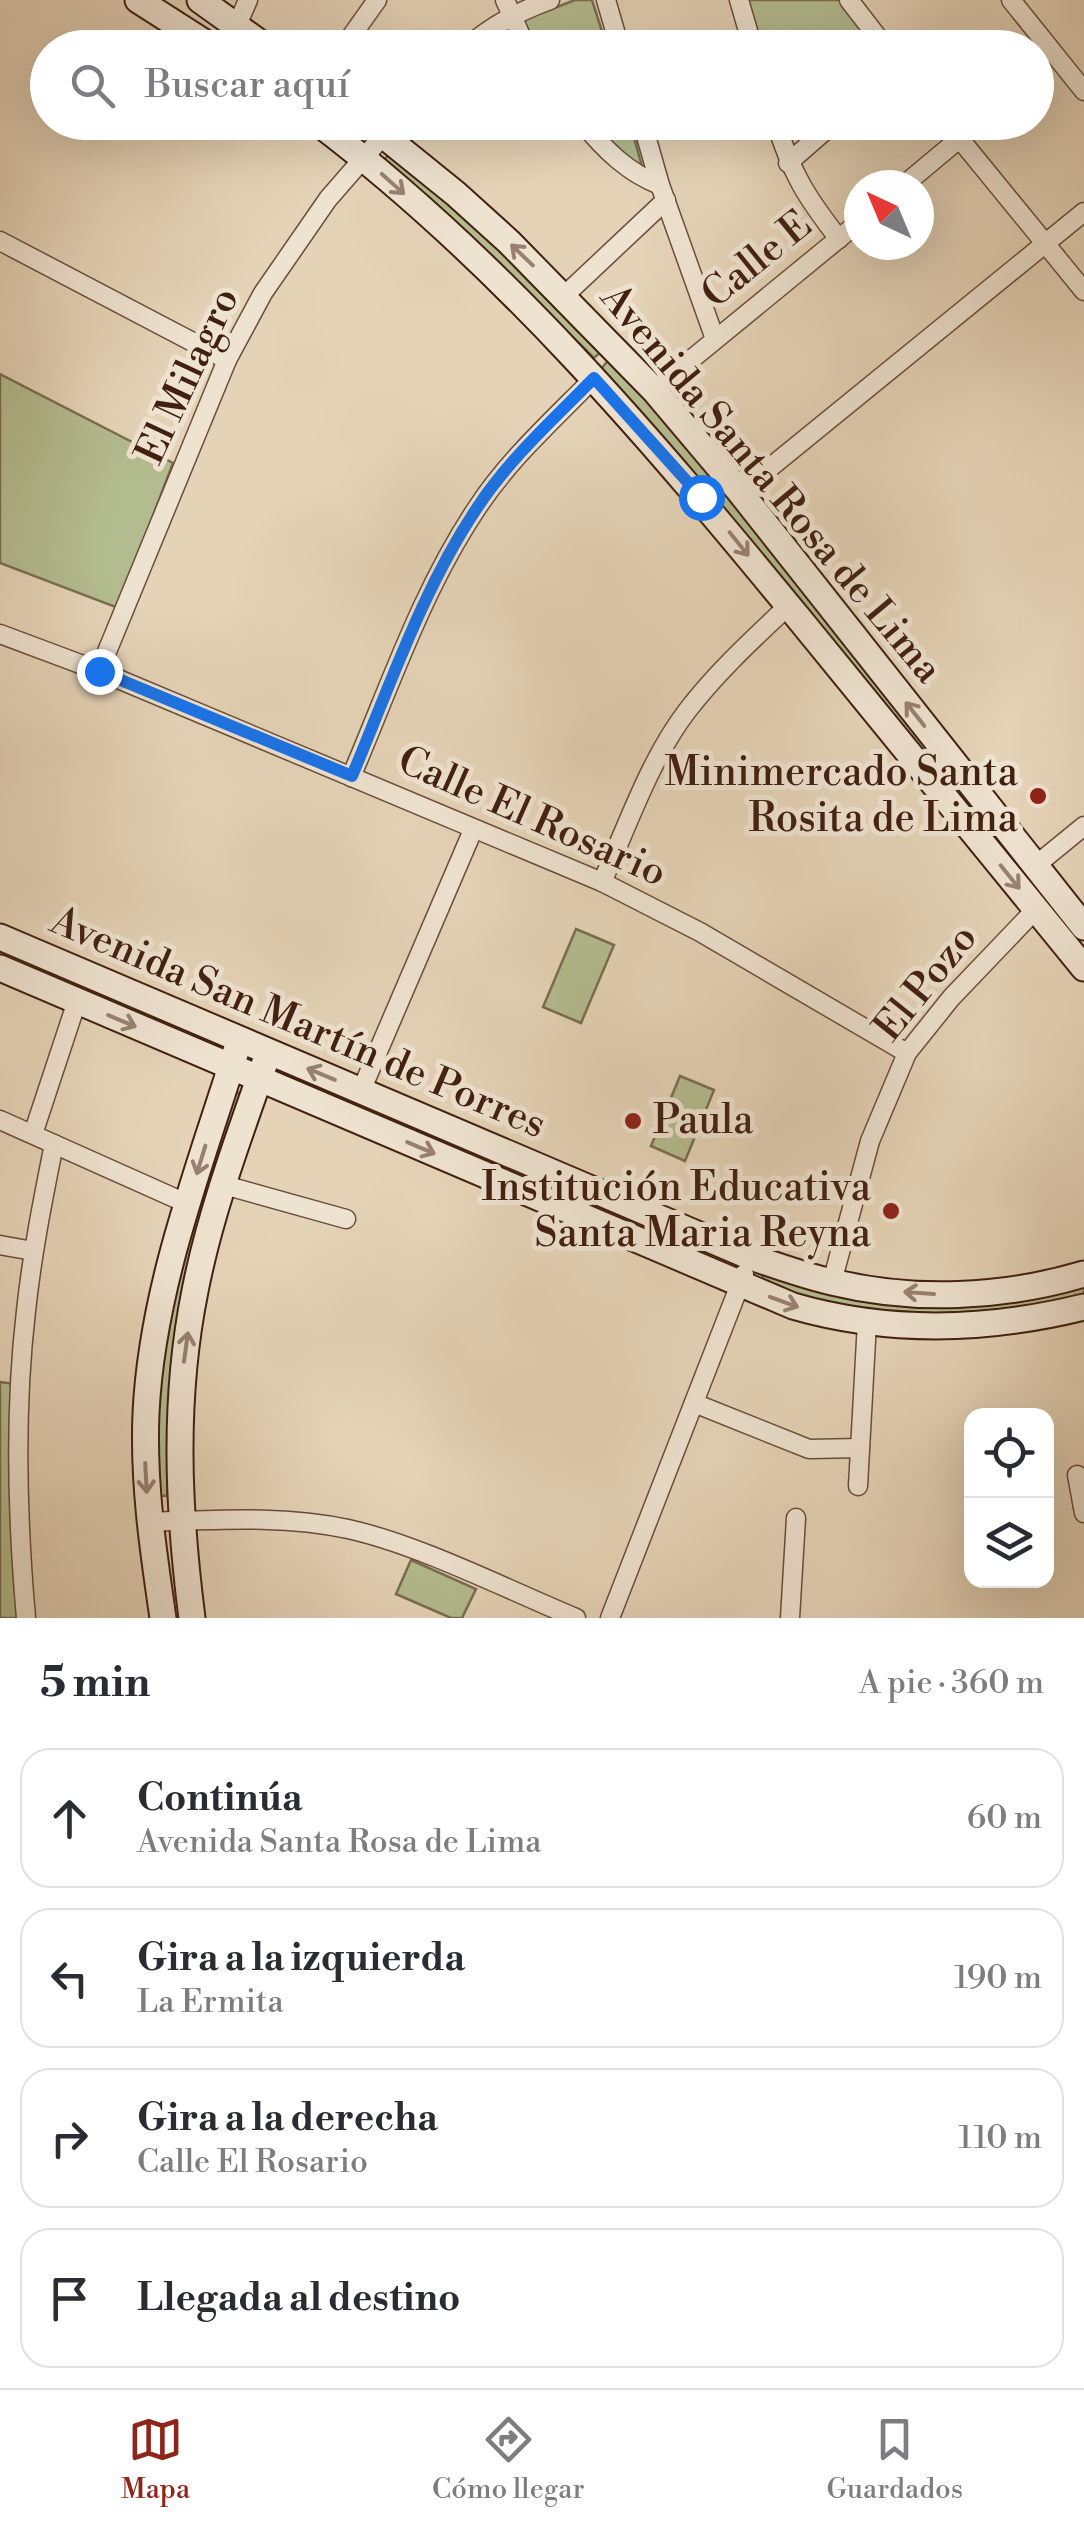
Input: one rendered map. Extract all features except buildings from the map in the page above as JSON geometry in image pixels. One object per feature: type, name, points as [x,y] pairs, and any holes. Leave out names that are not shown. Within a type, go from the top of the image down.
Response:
[{"type":"main road","points":[[138,0],[185,30]]},
{"type":"main road","points":[[200,0],[226,30]]},
{"type":"main road","name":"Avenida Santa Rosa de Lima","points":[[340,140],[465,248],[594,378],[701,497],[1084,968]]},
{"type":"main road","name":"Avenida Santa Rosa de Lima","points":[[396,140],[564,296],[654,390],[740,492],[1084,927]]},
{"type":"main road","name":"Avenida San Martín de Porres","points":[[0,937],[751,1257],[873,1290],[964,1296],[1084,1274]]},
{"type":"main road","name":"Avenida San Martín de Porres","points":[[0,968],[739,1285],[824,1315],[867,1322],[969,1328],[1084,1307]]},
{"type":"main road","points":[[163,1618],[149,1522],[146,1448],[150,1359],[163,1288],[240,1039]]},
{"type":"main road","points":[[192,1618],[182,1521],[180,1410],[186,1348],[208,1233],[268,1052]]},
{"type":"main road","points":[[529,1195],[541,1168]]},
{"type":"main road","points":[[671,1256],[682,1228]]},
{"type":"main road","points":[[1051,1282],[1058,1314]]},
{"type":"main road","points":[[964,1296],[969,1328]]},
{"type":"street","points":[[235,30],[248,0]]},
{"type":"street","points":[[356,30],[377,0]]},
{"type":"street","points":[[486,30],[508,8],[550,0]]},
{"type":"street","points":[[606,0],[615,30]]},
{"type":"street","points":[[739,0],[748,30]]},
{"type":"street","points":[[849,0],[872,30]]},
{"type":"street","points":[[1011,0],[1035,30]]},
{"type":"street","points":[[508,8],[521,30]]},
{"type":"street","points":[[1054,54],[1084,91]]},
{"type":"street","name":"El Milagro","points":[[99,671],[227,360],[293,247],[374,140]]},
{"type":"street","points":[[599,140],[617,160],[663,193]]},
{"type":"street","points":[[647,140],[715,339]]},
{"type":"street","points":[[781,140],[806,197],[839,239]]},
{"type":"street","points":[[788,163],[815,140]]},
{"type":"street","points":[[922,170],[958,140]]},
{"type":"street","points":[[960,140],[1084,291]]},
{"type":"street","points":[[564,296],[663,193]]},
{"type":"street","points":[[740,492],[1084,212]]},
{"type":"street","name":"Calle E","points":[[654,390],[844,235]]},
{"type":"street","points":[[0,241],[227,360]]},
{"type":"street","points":[[352,776],[430,591],[454,545],[479,504],[510,465],[594,378]]},
{"type":"street","points":[[602,882],[662,752],[685,714],[717,674],[788,606]]},
{"type":"street","name":"Calle El Rosario","points":[[0,634],[99,671],[602,882],[700,932],[908,1053]]},
{"type":"street","points":[[1036,866],[1084,826]]},
{"type":"street","points":[[361,1092],[472,830]]},
{"type":"street","name":"El Pozo","points":[[832,1282],[870,1141],[908,1053],[951,998],[1036,909]]},
{"type":"street","points":[[33,1134],[76,1001]]},
{"type":"street","points":[[0,1120],[188,1204]]},
{"type":"street","points":[[26,1618],[19,1530],[22,1344],[33,1251],[54,1144]]},
{"type":"street","points":[[224,1185],[346,1218]]},
{"type":"street","points":[[0,1245],[33,1251]]},
{"type":"street","points":[[610,1618],[751,1257]]},
{"type":"street","points":[[858,1486],[867,1322]]},
{"type":"street","points":[[694,1403],[809,1449],[860,1448]]},
{"type":"street","points":[[1078,1475],[1084,1513]]},
{"type":"street","points":[[790,1618],[796,1518]]},
{"type":"street","points":[[149,1522],[286,1520],[348,1529],[396,1544],[576,1618]]},
{"type":"green space","points":[[575,0],[592,0],[602,30],[522,30],[515,23]]},
{"type":"green space","points":[[744,0],[842,0],[865,30],[754,30]]},
{"type":"green space","points":[[609,140],[635,140],[643,170]]},
{"type":"green space","points":[[392,151],[458,209],[602,351],[594,358],[383,161]]},
{"type":"green space","points":[[611,357],[1031,872],[1026,876],[672,448],[601,369]]},
{"type":"green space","points":[[0,374],[173,463],[118,608],[0,563]]},
{"type":"green space","points":[[576,929],[614,945],[581,1023],[543,1007]]},
{"type":"green space","points":[[0,945],[226,1046],[223,1051],[0,961]]},
{"type":"green space","points":[[285,1067],[530,1172],[525,1183],[280,1081],[279,1073]]},
{"type":"green space","points":[[680,1076],[714,1090],[685,1161],[651,1146]]},
{"type":"green space","points":[[241,1093],[170,1411],[167,1496],[152,1495],[151,1433],[179,1258],[231,1096]]},
{"type":"green space","points":[[765,1270],[801,1281],[1084,1285],[1084,1301],[957,1318],[840,1308],[760,1283]]},
{"type":"green space","points":[[0,1382],[15,1384],[20,1618],[0,1618]]},
{"type":"green space","points":[[411,1560],[476,1589],[462,1618],[451,1618],[396,1594]]},
{"type":"place","name":"Minimercado Santa Rosita de Lima","points":[[1038,796]]},
{"type":"place","name":"Paula","points":[[633,1121]]},
{"type":"place","name":"Institución Educativa Santa Maria Reyna","points":[[891,1211]]},
{"type":"route","points":[[99,671],[352,776],[430,591],[454,545],[479,504],[510,465],[594,378],[701,497]]}]
